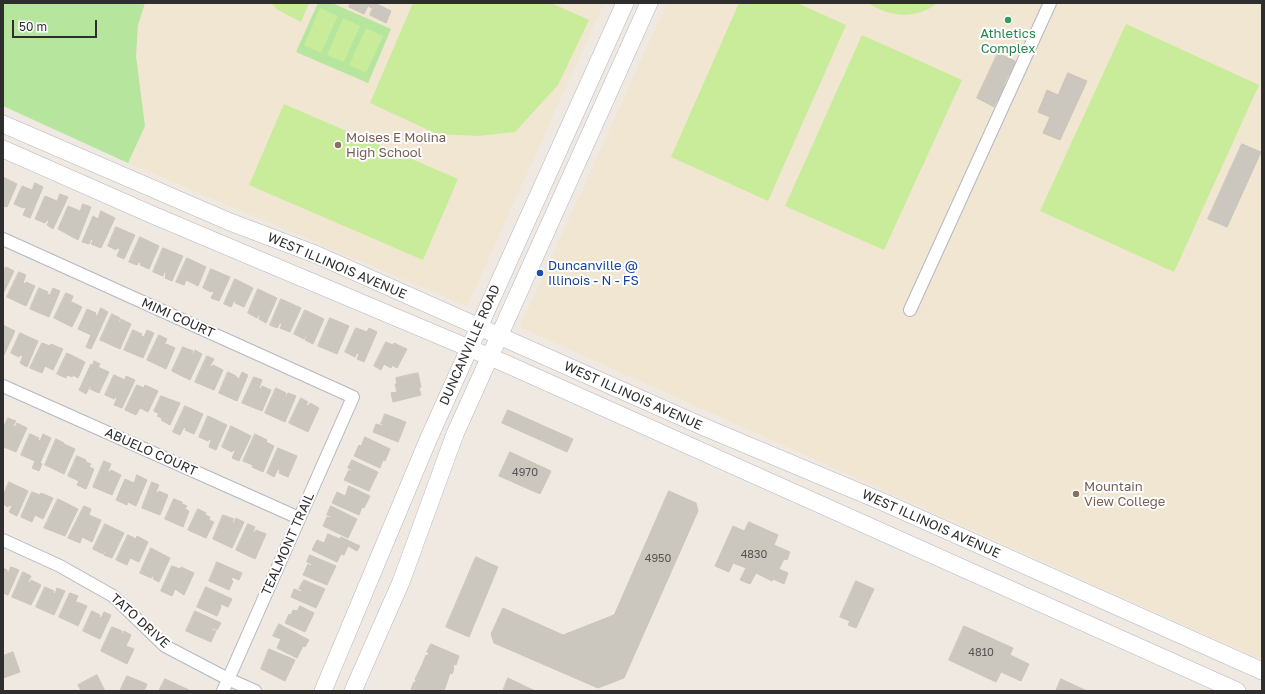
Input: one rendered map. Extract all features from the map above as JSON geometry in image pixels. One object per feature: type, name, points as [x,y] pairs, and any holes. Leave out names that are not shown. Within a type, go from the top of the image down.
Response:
[{"type":"main road","name":"DUNCANVILLE ROAD","points":[[323,691],[428,440],[625,3]]},
{"type":"main road","name":"DUNCANVILLE ROAD","points":[[353,691],[401,582],[455,434],[648,3]]},
{"type":"main road","name":"WEST ILLINOIS AVENUE","points":[[3,124],[230,222],[316,254],[704,427],[883,502],[1262,671]]},
{"type":"main road","name":"WEST ILLINOIS AVENUE","points":[[3,149],[155,216],[490,356],[1237,691]]},
{"type":"main road","points":[[155,216],[164,194]]},
{"type":"main road","points":[[696,448],[704,427]]},
{"type":"main road","points":[[873,527],[883,502]]},
{"type":"street","points":[[910,310],[1050,3]]},
{"type":"street","name":"MIMI COURT","points":[[3,239],[353,397]]},
{"type":"street","name":"ABUELO COURT","points":[[3,386],[299,518]]},
{"type":"street","name":"TEALMONT TRAIL","points":[[223,691],[353,397]]},
{"type":"street","name":"TATO DRIVE","points":[[3,540],[60,566],[113,596],[165,646],[228,679],[255,691]]},
{"type":"shaded area","name":"Moises E Molina High School","points":[[145,3],[604,3],[467,306],[128,163],[145,126],[136,56],[138,25]]},
{"type":"shaded area","name":"Mountain View College","points":[[667,3],[1262,3],[1262,660],[520,327]]},
{"type":"green space","points":[[3,3],[145,3],[138,25],[136,56],[145,126],[128,163],[3,106]]},
{"type":"green space","points":[[271,3],[309,3],[301,22],[278,10]]},
{"type":"green space","points":[[318,3],[332,3],[391,29],[368,83],[296,52]]},
{"type":"green space","points":[[413,3],[551,3],[589,20],[558,85],[515,132],[478,136],[437,134],[370,103]]},
{"type":"green space","points":[[739,3],[797,3],[846,25],[768,201],[671,157]]},
{"type":"green space","points":[[867,3],[937,3],[927,10],[915,14],[903,15],[881,10]]},
{"type":"green space","points":[[320,8],[338,16],[321,53],[304,45]]},
{"type":"green space","points":[[343,18],[360,26],[344,62],[327,55]]},
{"type":"green space","points":[[1126,24],[1259,85],[1174,272],[1040,211]]},
{"type":"green space","points":[[366,28],[383,36],[366,73],[349,65]]},
{"type":"green space","points":[[862,35],[962,80],[884,250],[785,206]]},
{"type":"green space","points":[[284,104],[458,179],[423,260],[249,185]]},
{"type":"building","points":[[351,3],[374,3],[372,8],[368,6],[364,14],[349,7]]},
{"type":"building","points":[[375,3],[391,11],[386,23],[370,15]]},
{"type":"building","points":[[998,53],[1015,61],[1014,63],[1018,65],[1013,76],[1009,74],[1004,84],[1009,86],[1001,102],[997,100],[994,107],[977,98]]},
{"type":"building","points":[[1068,73],[1087,81],[1060,140],[1043,133],[1050,117],[1038,112],[1047,90],[1058,95]]},
{"type":"building","points":[[1242,144],[1261,152],[1227,227],[1208,219]]},
{"type":"building","points":[[3,177],[17,184],[7,207],[3,206]]},
{"type":"building","points":[[35,183],[43,187],[30,218],[23,215],[26,208],[14,204],[22,186],[32,190]]},
{"type":"building","points":[[60,194],[68,197],[53,229],[47,225],[49,221],[47,220],[45,223],[35,219],[45,196],[57,201]]},
{"type":"building","points":[[83,204],[91,207],[78,240],[58,229],[68,206],[80,211]]},
{"type":"building","points":[[101,211],[115,218],[101,248],[91,244],[93,240],[91,239],[89,244],[82,242],[93,216],[98,219]]},
{"type":"building","points":[[116,227],[135,235],[124,259],[117,256],[120,249],[117,248],[116,250],[108,246]]},
{"type":"building","points":[[140,237],[159,246],[149,269],[140,265],[141,263],[139,262],[137,265],[129,262]]},
{"type":"building","points":[[163,248],[183,256],[172,281],[165,278],[166,273],[164,272],[163,276],[153,272]]},
{"type":"building","points":[[187,258],[206,267],[198,286],[186,280],[184,285],[176,282]]},
{"type":"building","points":[[6,267],[14,271],[3,294],[3,273]]},
{"type":"building","points":[[211,269],[230,277],[219,301],[211,298],[214,292],[203,288]]},
{"type":"building","points":[[19,272],[26,275],[23,283],[25,284],[26,282],[35,286],[26,306],[7,297]]},
{"type":"building","points":[[235,279],[253,288],[244,307],[235,303],[236,301],[234,301],[231,307],[224,304]]},
{"type":"building","points":[[39,288],[48,292],[47,294],[50,295],[53,288],[60,291],[49,317],[30,309]]},
{"type":"building","points":[[258,289],[277,298],[266,323],[259,319],[259,314],[257,318],[248,313]]},
{"type":"building","points":[[66,293],[73,296],[70,304],[72,302],[82,307],[72,327],[54,318]]},
{"type":"building","points":[[281,299],[301,308],[290,332],[280,328],[282,324],[280,323],[277,328],[270,325]]},
{"type":"building","points":[[101,308],[108,312],[91,349],[86,347],[91,335],[78,329],[87,309],[96,313],[95,315],[97,316]]},
{"type":"building","points":[[305,310],[324,319],[313,344],[305,340],[306,335],[304,339],[294,334]]},
{"type":"building","points":[[112,314],[120,318],[119,323],[121,319],[131,324],[120,349],[100,340]]},
{"type":"building","points":[[330,318],[349,326],[337,354],[318,346]]},
{"type":"building","points":[[3,325],[15,331],[4,355],[3,354]]},
{"type":"building","points":[[356,328],[367,332],[369,328],[377,332],[364,362],[357,359],[359,354],[357,353],[355,357],[345,352]]},
{"type":"building","points":[[133,330],[142,334],[141,336],[144,337],[147,330],[154,333],[143,358],[124,350]]},
{"type":"building","points":[[20,333],[38,341],[27,367],[20,363],[23,356],[20,355],[19,357],[11,353]]},
{"type":"building","points":[[159,335],[167,339],[164,345],[165,346],[166,344],[175,348],[166,369],[147,360]]},
{"type":"building","points":[[386,342],[393,345],[394,343],[407,349],[397,368],[392,365],[391,368],[384,364],[381,370],[374,366]]},
{"type":"building","points":[[42,343],[50,346],[51,344],[63,349],[53,370],[45,366],[42,373],[30,368]]},
{"type":"building","points":[[183,347],[193,351],[193,355],[195,350],[202,354],[190,380],[172,371]]},
{"type":"building","points":[[67,353],[85,362],[78,378],[73,375],[72,377],[67,375],[66,378],[57,374]]},
{"type":"building","points":[[207,356],[214,359],[210,366],[212,367],[213,365],[223,370],[214,390],[195,382]]},
{"type":"building","points":[[94,361],[100,364],[98,367],[109,372],[99,393],[90,389],[92,386],[90,386],[86,394],[79,390],[91,364],[93,365]]},
{"type":"building","points":[[228,372],[239,379],[242,372],[248,375],[237,401],[219,393]]},
{"type":"building","points":[[418,373],[421,395],[393,402],[391,393],[397,392],[395,384],[397,384],[396,378]]},
{"type":"building","points":[[114,375],[125,380],[126,376],[135,380],[122,408],[114,405],[117,398],[115,397],[114,399],[105,395]]},
{"type":"building","points":[[254,377],[262,380],[259,388],[261,389],[262,386],[271,390],[262,411],[242,403]]},
{"type":"building","points":[[137,385],[144,388],[145,385],[158,391],[148,412],[140,408],[136,415],[125,410]]},
{"type":"building","points":[[276,388],[286,393],[286,397],[288,393],[296,396],[285,422],[265,413]]},
{"type":"building","points":[[161,396],[180,403],[170,425],[161,420],[162,418],[157,416],[159,414],[154,411]]},
{"type":"building","points":[[301,398],[308,402],[306,405],[308,406],[310,403],[319,408],[308,432],[289,423]]},
{"type":"building","points":[[185,406],[203,414],[194,434],[185,430],[186,428],[184,427],[180,435],[173,432]]},
{"type":"building","points":[[508,410],[573,439],[567,452],[502,423]]},
{"type":"building","points":[[385,414],[406,422],[398,442],[373,432],[376,424],[383,426],[383,424],[381,424]]},
{"type":"building","points":[[208,416],[227,425],[216,450],[209,447],[211,440],[209,439],[208,441],[199,437]]},
{"type":"building","points":[[8,418],[16,421],[13,426],[15,427],[17,423],[27,428],[16,452],[4,447],[3,451],[3,429]]},
{"type":"building","points":[[231,426],[251,436],[239,461],[232,458],[235,451],[233,450],[232,452],[222,447]]},
{"type":"building","points":[[30,434],[39,438],[38,440],[40,441],[43,434],[51,438],[40,463],[42,464],[39,471],[32,468],[35,461],[21,455]]},
{"type":"building","points":[[255,434],[267,440],[266,442],[274,446],[263,472],[252,467],[253,465],[243,461]]},
{"type":"building","points":[[365,437],[390,449],[380,468],[354,456]]},
{"type":"building","points":[[56,439],[64,443],[63,448],[64,444],[75,449],[64,474],[45,465]]},
{"type":"building","points":[[278,448],[297,456],[288,477],[279,473],[280,471],[278,469],[274,477],[267,473]]},
{"type":"building","points":[[510,452],[551,471],[540,494],[499,476]]},
{"type":"building","points":[[77,456],[86,460],[86,462],[91,464],[89,467],[94,469],[86,489],[77,485],[79,481],[68,476]]},
{"type":"building","points":[[352,460],[378,472],[369,491],[344,480],[349,470],[353,470],[348,468]]},
{"type":"building","points":[[104,461],[111,464],[108,471],[110,472],[111,470],[121,475],[112,495],[93,487]]},
{"type":"building","points":[[137,475],[147,480],[136,506],[128,502],[127,505],[116,500],[125,479],[134,483]]},
{"type":"building","points":[[9,482],[28,491],[17,516],[9,512],[12,506],[9,505],[8,507],[3,504],[3,496]]},
{"type":"building","points":[[152,482],[159,485],[156,492],[158,493],[159,491],[168,495],[160,515],[142,508]]},
{"type":"building","points":[[349,486],[370,496],[364,508],[362,507],[359,515],[332,503],[337,492],[345,496]]},
{"type":"building","points":[[669,491],[696,503],[698,511],[624,678],[598,688],[494,643],[491,634],[503,608],[563,635],[614,615]]},
{"type":"building","points":[[32,492],[40,495],[41,493],[53,498],[43,519],[35,515],[32,522],[21,517]]},
{"type":"building","points":[[58,499],[78,509],[65,536],[44,528]]},
{"type":"building","points":[[174,499],[187,506],[185,509],[189,511],[183,527],[165,519]]},
{"type":"building","points":[[84,506],[91,509],[89,515],[101,520],[92,542],[82,537],[80,543],[68,538]]},
{"type":"building","points":[[331,506],[357,519],[348,538],[323,526],[327,517],[332,517],[327,515]]},
{"type":"building","points":[[198,509],[206,513],[205,515],[210,517],[209,520],[214,522],[206,538],[188,530]]},
{"type":"building","points":[[223,515],[234,519],[232,522],[234,523],[236,518],[244,522],[232,548],[213,539]]},
{"type":"building","points":[[749,522],[778,535],[774,545],[790,552],[787,560],[784,559],[779,569],[788,573],[784,584],[773,579],[772,581],[756,573],[750,584],[740,580],[746,568],[733,563],[729,572],[715,566],[733,526],[744,531]]},
{"type":"building","points":[[105,524],[124,533],[112,558],[104,555],[105,550],[103,554],[93,549]]},
{"type":"building","points":[[248,524],[255,527],[254,533],[256,530],[266,534],[255,559],[236,550]]},
{"type":"building","points":[[328,534],[340,539],[341,537],[360,546],[357,551],[348,546],[344,555],[341,554],[337,562],[312,550],[317,540],[324,543]]},
{"type":"building","points":[[128,535],[136,539],[137,536],[148,542],[139,562],[130,558],[127,565],[116,560]]},
{"type":"building","points":[[151,548],[170,558],[159,582],[153,579],[154,577],[152,576],[151,578],[140,573]]},
{"type":"building","points":[[310,555],[336,566],[327,585],[303,575],[308,564],[311,566],[312,564],[307,562]]},
{"type":"building","points":[[476,557],[498,567],[469,637],[446,627]]},
{"type":"building","points":[[217,562],[242,573],[239,580],[232,577],[231,580],[233,581],[229,590],[209,581]]},
{"type":"building","points":[[172,566],[180,569],[181,567],[194,573],[184,595],[175,589],[172,596],[161,591]]},
{"type":"building","points":[[11,567],[19,570],[8,595],[3,593],[3,568],[7,570],[8,573]]},
{"type":"building","points":[[23,572],[31,576],[28,582],[30,583],[31,580],[41,585],[31,605],[12,597]]},
{"type":"building","points":[[304,580],[325,589],[316,608],[291,597],[294,589],[301,592],[302,590],[299,589]]},
{"type":"building","points":[[856,581],[874,589],[856,628],[848,625],[850,621],[840,617]]},
{"type":"building","points":[[45,587],[54,591],[53,593],[55,594],[57,588],[65,591],[54,615],[36,607]]},
{"type":"building","points":[[206,587],[232,599],[228,607],[221,604],[217,616],[197,607]]},
{"type":"building","points":[[70,593],[78,596],[75,603],[77,602],[87,606],[78,626],[59,617]]},
{"type":"building","points":[[300,606],[314,613],[305,632],[285,623],[289,614],[291,615],[293,610],[297,611]]},
{"type":"building","points":[[92,611],[100,615],[99,617],[101,618],[104,612],[111,615],[100,639],[83,631]]},
{"type":"building","points":[[195,611],[221,623],[217,630],[213,628],[212,630],[216,631],[211,642],[186,631]]},
{"type":"building","points":[[279,624],[309,640],[305,647],[303,646],[297,658],[277,648],[281,639],[273,636]]},
{"type":"building","points":[[964,626],[1013,648],[1010,655],[1029,664],[1021,681],[1001,672],[996,682],[949,660]]},
{"type":"building","points":[[112,627],[122,631],[122,635],[124,631],[131,635],[126,646],[134,649],[127,664],[101,651]]},
{"type":"building","points":[[431,644],[459,656],[456,665],[454,664],[452,674],[450,673],[444,691],[412,691],[411,689],[414,682],[415,683],[415,679],[426,655],[427,656],[429,653],[427,652]]},
{"type":"building","points":[[269,649],[295,660],[285,681],[261,669]]},
{"type":"building","points":[[13,652],[20,672],[3,678],[3,656]]},
{"type":"building","points":[[97,675],[105,691],[81,691],[78,685]]},
{"type":"building","points":[[127,676],[147,684],[144,691],[120,691]]},
{"type":"building","points":[[508,678],[535,691],[503,691]]},
{"type":"building","points":[[165,679],[189,690],[189,691],[159,691]]},
{"type":"building","points":[[1061,679],[1087,691],[1056,691]]},
{"type":"place","name":"Athletics Complex","points":[[1008,20]]},
{"type":"place","name":"Moises E Molina High School","points":[[338,145]]},
{"type":"place","name":"Duncanville @ Illinois - N - FS","points":[[540,273]]},
{"type":"place","name":"Mountain View College","points":[[1076,494]]}]
